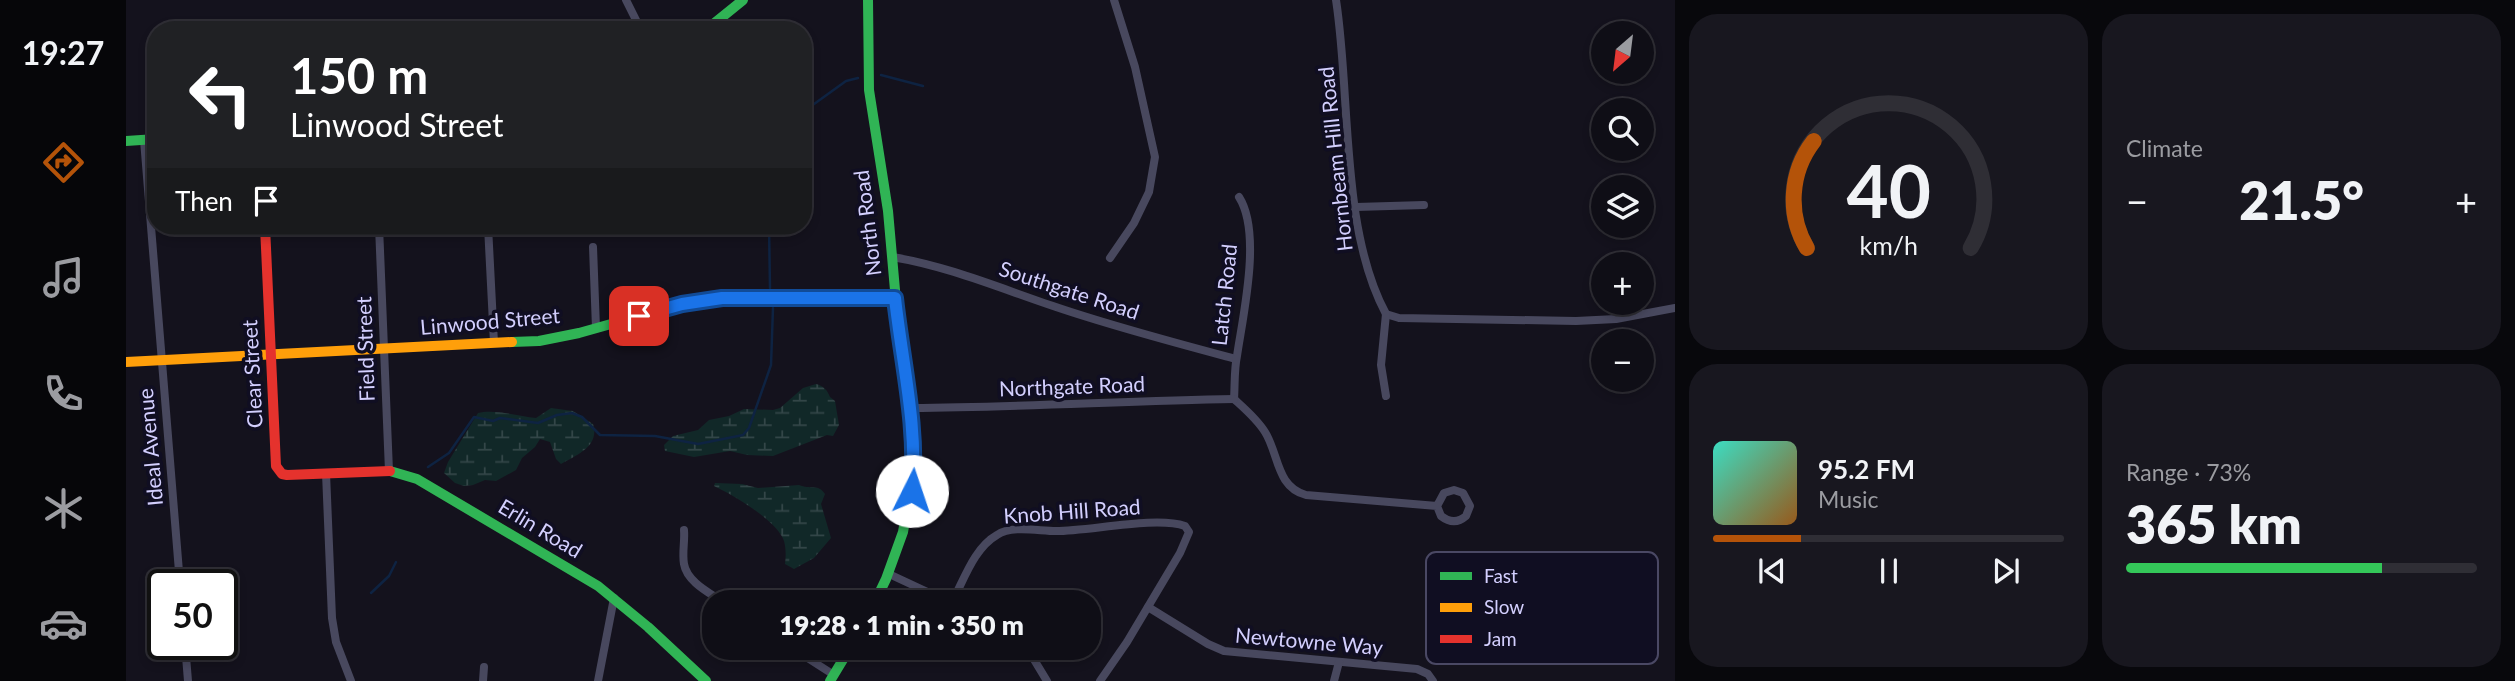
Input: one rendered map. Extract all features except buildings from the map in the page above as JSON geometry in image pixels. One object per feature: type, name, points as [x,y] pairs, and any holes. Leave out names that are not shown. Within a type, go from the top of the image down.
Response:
[{"type":"street","points":[[626,0],[636,21]]},
{"type":"street","points":[[717,21],[743,0]]},
{"type":"street","name":"North Road","points":[[869,0],[867,55],[870,93],[888,211],[895,298],[912,408],[914,452],[912,491],[903,531],[881,590]]},
{"type":"street","points":[[1110,258],[1134,223],[1150,192],[1155,157],[1135,67],[1114,0]]},
{"type":"street","name":"Hornbeam Hill Road","points":[[1336,0],[1356,207],[1368,275],[1386,314]]},
{"type":"street","name":"Ideal Avenue","points":[[144,140],[147,179]]},
{"type":"street","points":[[126,141],[147,140]]},
{"type":"street","name":"Latch Road","points":[[1234,399],[1236,359],[1248,280],[1250,222],[1239,197]]},
{"type":"street","points":[[1356,207],[1424,205]]},
{"type":"street","name":"Ideal Avenue","points":[[151,235],[179,569]]},
{"type":"street","name":"Clear Street","points":[[265,235],[277,468],[287,475],[326,473]]},
{"type":"street","name":"Field Street","points":[[379,235],[389,471]]},
{"type":"street","points":[[488,235],[494,343]]},
{"type":"street","points":[[593,247],[596,328]]},
{"type":"street","name":"Southgate Road","points":[[892,257],[917,261],[1120,328],[1236,359]]},
{"type":"street","name":"Linwood Street","points":[[126,362],[547,340],[682,304],[722,298],[895,298]]},
{"type":"street","points":[[1387,396],[1381,365],[1386,314],[1412,318],[1576,321],[1616,319],[1675,308]]},
{"type":"street","points":[[1234,399],[1264,430],[1273,445],[1281,474],[1294,490],[1306,495],[1437,506]]},
{"type":"street","name":"Northgate Road","points":[[912,408],[1032,407],[1126,401],[1234,399]]},
{"type":"street","name":"Erlin Road","points":[[326,473],[389,471],[407,475],[428,485],[598,586],[701,679]]},
{"type":"street","points":[[326,473],[332,618],[337,642],[351,681]]},
{"type":"street","points":[[1454,490],[1463,493],[1470,506],[1466,516],[1457,522],[1451,522],[1441,516],[1437,506],[1444,493],[1454,490]]},
{"type":"street","name":"Knob Hill Road","points":[[958,590],[978,554],[988,541],[1000,533],[1175,523],[1188,529],[1185,543],[1148,607]]},
{"type":"street","points":[[684,530],[686,570],[706,590]]},
{"type":"street","points":[[889,574],[924,590]]},
{"type":"street","points":[[598,681],[614,598]]},
{"type":"street","points":[[1100,681],[1148,607]]},
{"type":"street","name":"Newtowne Way","points":[[1148,607],[1224,651],[1417,669],[1428,674],[1433,681]]},
{"type":"street","points":[[186,660],[188,681]]},
{"type":"street","points":[[808,660],[832,678],[843,660]]},
{"type":"street","points":[[1035,660],[1048,681]]},
{"type":"street","points":[[1334,681],[1339,662]]},
{"type":"street","points":[[483,681],[484,667]]},
{"type":"green space","points":[[816,384],[825,389],[835,401],[839,425],[833,436],[827,435],[773,456],[730,451],[694,457],[665,451],[664,445],[673,436],[698,430],[709,420],[729,416],[744,409],[780,408],[803,388]]},
{"type":"green space","points":[[551,408],[573,411],[593,424],[593,438],[586,449],[561,464],[556,459],[550,442],[540,439],[522,458],[516,470],[496,481],[485,480],[464,486],[455,483],[444,473],[478,413],[499,412],[536,418]]},
{"type":"green space","points":[[715,483],[742,484],[758,488],[799,485],[820,489],[825,494],[821,504],[831,538],[814,558],[794,569],[785,564],[784,541],[773,525],[743,502],[714,486]]},
{"type":"waterway","points":[[881,75],[923,86]]},
{"type":"waterway","points":[[812,106],[846,81],[858,78]]},
{"type":"waterway","points":[[769,235],[770,288]]},
{"type":"waterway","points":[[428,467],[449,453],[474,417],[493,421],[500,418],[538,423],[557,415],[572,413],[582,417],[600,435],[655,436],[698,444],[743,435],[749,428],[771,365],[773,308]]},
{"type":"waterway","points":[[371,593],[389,576],[396,562]]},
{"type":"traffic: fast","points":[[717,21],[743,0]]},
{"type":"traffic: fast","points":[[868,0],[869,90],[888,211],[898,324],[911,407],[914,457],[903,532],[881,590]]},
{"type":"traffic: fast","points":[[126,141],[147,140]]},
{"type":"traffic: fast","points":[[512,342],[539,341],[579,333],[682,304],[722,297],[895,298]]},
{"type":"traffic: fast","points":[[390,471],[417,479],[598,586],[648,627],[706,681]]},
{"type":"traffic: fast","points":[[830,681],[843,660]]},
{"type":"traffic: slow","points":[[126,362],[512,342]]},
{"type":"traffic: jam","points":[[265,235],[276,466],[282,474],[287,475],[390,471]]},
{"type":"route","points":[[639,316],[682,304],[740,296],[895,298],[912,408],[912,491]]}]
